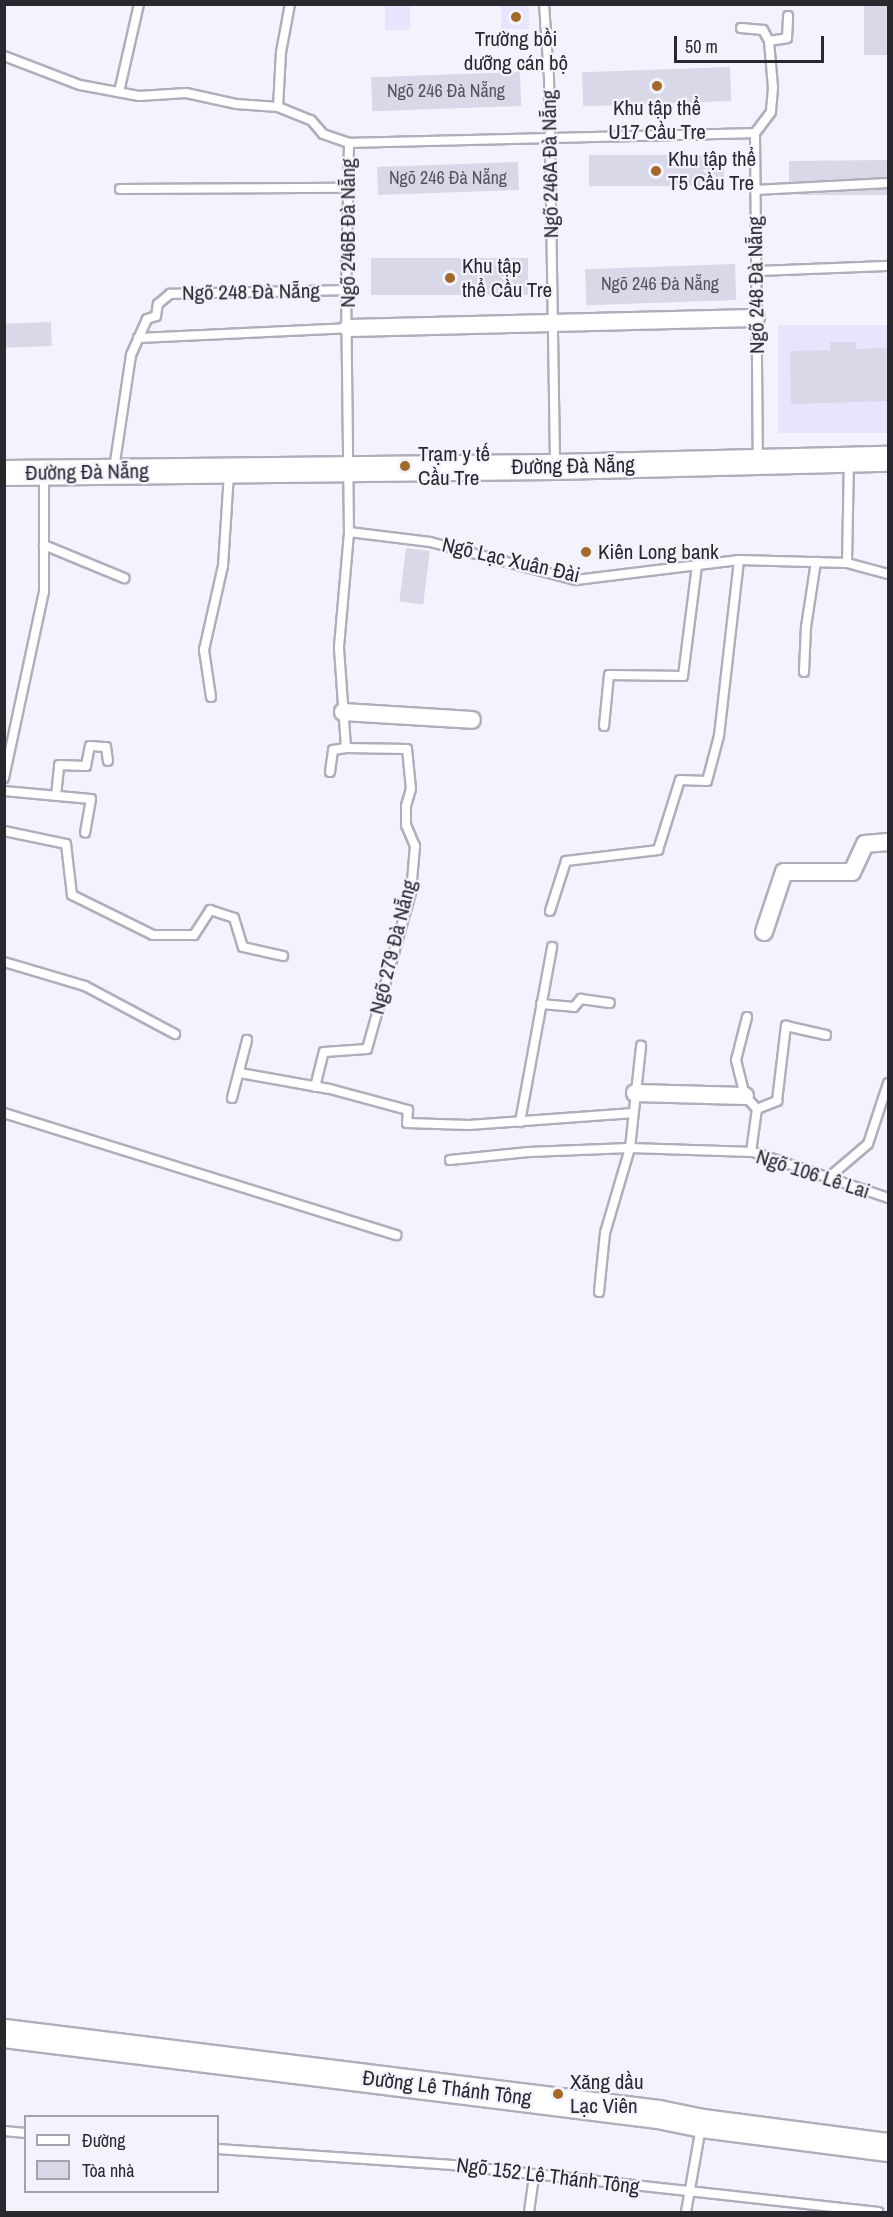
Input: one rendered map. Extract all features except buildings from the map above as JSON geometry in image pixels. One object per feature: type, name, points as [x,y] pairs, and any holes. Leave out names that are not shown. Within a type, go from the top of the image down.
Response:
[{"type":"main road","name":"Đường Đà Nẵng","points":[[4,473],[555,467],[888,459]]},
{"type":"main road","name":"Đường Lê Thánh Tông","points":[[4,2033],[658,2114],[702,2123],[888,2147]]},
{"type":"street","points":[[348,328],[756,318]]},
{"type":"street","points":[[344,712],[472,720]]},
{"type":"street","points":[[764,932],[784,872],[852,873],[865,844],[888,842]]},
{"type":"street","points":[[636,1093],[745,1096]]},
{"type":"lane","points":[[119,92],[139,4]]},
{"type":"lane","points":[[278,107],[281,51],[290,4]]},
{"type":"lane","name":"Ngõ 246A Đà Nẵng","points":[[544,4],[549,78],[555,467]]},
{"type":"lane","points":[[769,41],[787,38],[788,16]]},
{"type":"lane","points":[[348,143],[755,133],[771,112],[773,88],[769,41],[762,28],[741,28]]},
{"type":"lane","name":"Ngõ 246B Đà Nẵng","points":[[4,56],[80,85],[140,96],[186,93],[236,104],[278,107],[311,120],[323,134],[348,143],[346,470]]},
{"type":"lane","name":"Ngõ 248 Đà Nẵng","points":[[755,133],[758,463]]},
{"type":"lane","points":[[755,190],[888,183]]},
{"type":"lane","points":[[120,189],[348,188]]},
{"type":"lane","points":[[756,271],[888,266]]},
{"type":"lane","name":"Ngõ 248 Đà Nẵng","points":[[114,471],[131,355],[147,319],[156,316],[158,304],[170,294],[346,290]]},
{"type":"lane","points":[[138,338],[348,328]]},
{"type":"lane","points":[[847,563],[849,461]]},
{"type":"lane","points":[[212,697],[204,650],[223,566],[229,470]]},
{"type":"lane","points":[[330,772],[333,750],[346,748],[339,646],[349,532],[346,470]]},
{"type":"lane","points":[[4,778],[44,592],[45,472]]},
{"type":"lane","name":"Ngõ Lạc Xuân Đài","points":[[349,532],[430,542],[576,580],[739,560],[847,563],[888,574]]},
{"type":"lane","points":[[44,545],[124,578]]},
{"type":"lane","points":[[550,911],[566,861],[658,850],[680,780],[707,782],[719,736],[739,560]]},
{"type":"lane","points":[[804,672],[806,627],[816,562]]},
{"type":"lane","points":[[604,726],[609,675],[683,676],[697,565]]},
{"type":"lane","points":[[56,796],[59,765],[86,766],[90,746],[106,747],[108,761]]},
{"type":"lane","name":"Ngõ 279 Đà Nẵng","points":[[315,1087],[324,1052],[367,1049],[411,892],[415,846],[406,825],[406,806],[411,789],[407,748],[346,748]]},
{"type":"lane","points":[[4,791],[91,799],[85,832]]},
{"type":"lane","points":[[4,831],[66,844],[72,895],[153,935],[194,935],[210,910],[234,918],[243,947],[283,956]]},
{"type":"lane","points":[[520,1122],[552,947]]},
{"type":"lane","points":[[4,962],[85,986],[175,1034]]},
{"type":"lane","points":[[541,1004],[574,1007],[581,999],[610,1002]]},
{"type":"lane","points":[[747,1017],[736,1060],[745,1096],[757,1109]]},
{"type":"lane","points":[[757,1109],[777,1101],[786,1026],[826,1035]]},
{"type":"lane","points":[[232,1098],[248,1040]]},
{"type":"lane","points":[[599,1292],[605,1233],[630,1148],[641,1046]]},
{"type":"lane","points":[[240,1073],[315,1087],[408,1110],[407,1123],[469,1125],[634,1113]]},
{"type":"lane","points":[[828,1178],[868,1144],[888,1083]]},
{"type":"lane","points":[[751,1152],[757,1109]]},
{"type":"lane","points":[[4,1113],[396,1235]]},
{"type":"lane","name":"Ngõ 106 Lê Lai","points":[[450,1161],[530,1152],[630,1148],[751,1152],[888,1198]]},
{"type":"lane","points":[[686,2212],[702,2123]]},
{"type":"lane","points":[[4,2131],[24,2133]]},
{"type":"lane","name":"Ngõ 152 Lê Thánh Tông","points":[[219,2149],[452,2165],[878,2212]]},
{"type":"lane","points":[[529,2212],[534,2175]]},
{"type":"shaded area","name":"Trường bồi dưỡng cán bộ","points":[[385,5],[410,5],[410,30],[385,30]]},
{"type":"shaded area","name":"Trường bồi dưỡng cán bộ","points":[[501,5],[529,5],[529,29],[501,29]]},
{"type":"shaded area","points":[[778,325],[888,325],[888,433],[778,433]]},
{"type":"place","name":"Trường bồi dưỡng cán bộ","points":[[516,17]]},
{"type":"place","name":"Khu tập thể U17 Cầu Tre","points":[[657,86]]},
{"type":"place","name":"Khu tập thể T5 Cầu Tre","points":[[656,171]]},
{"type":"place","name":"Khu tập thể Cầu Tre","points":[[450,278]]},
{"type":"place","name":"Trạm y tế Cầu Tre","points":[[405,466]]},
{"type":"place","name":"Kiên Long bank","points":[[586,552]]},
{"type":"place","name":"Xăng dầu Lạc Viên","points":[[558,2094]]}]
